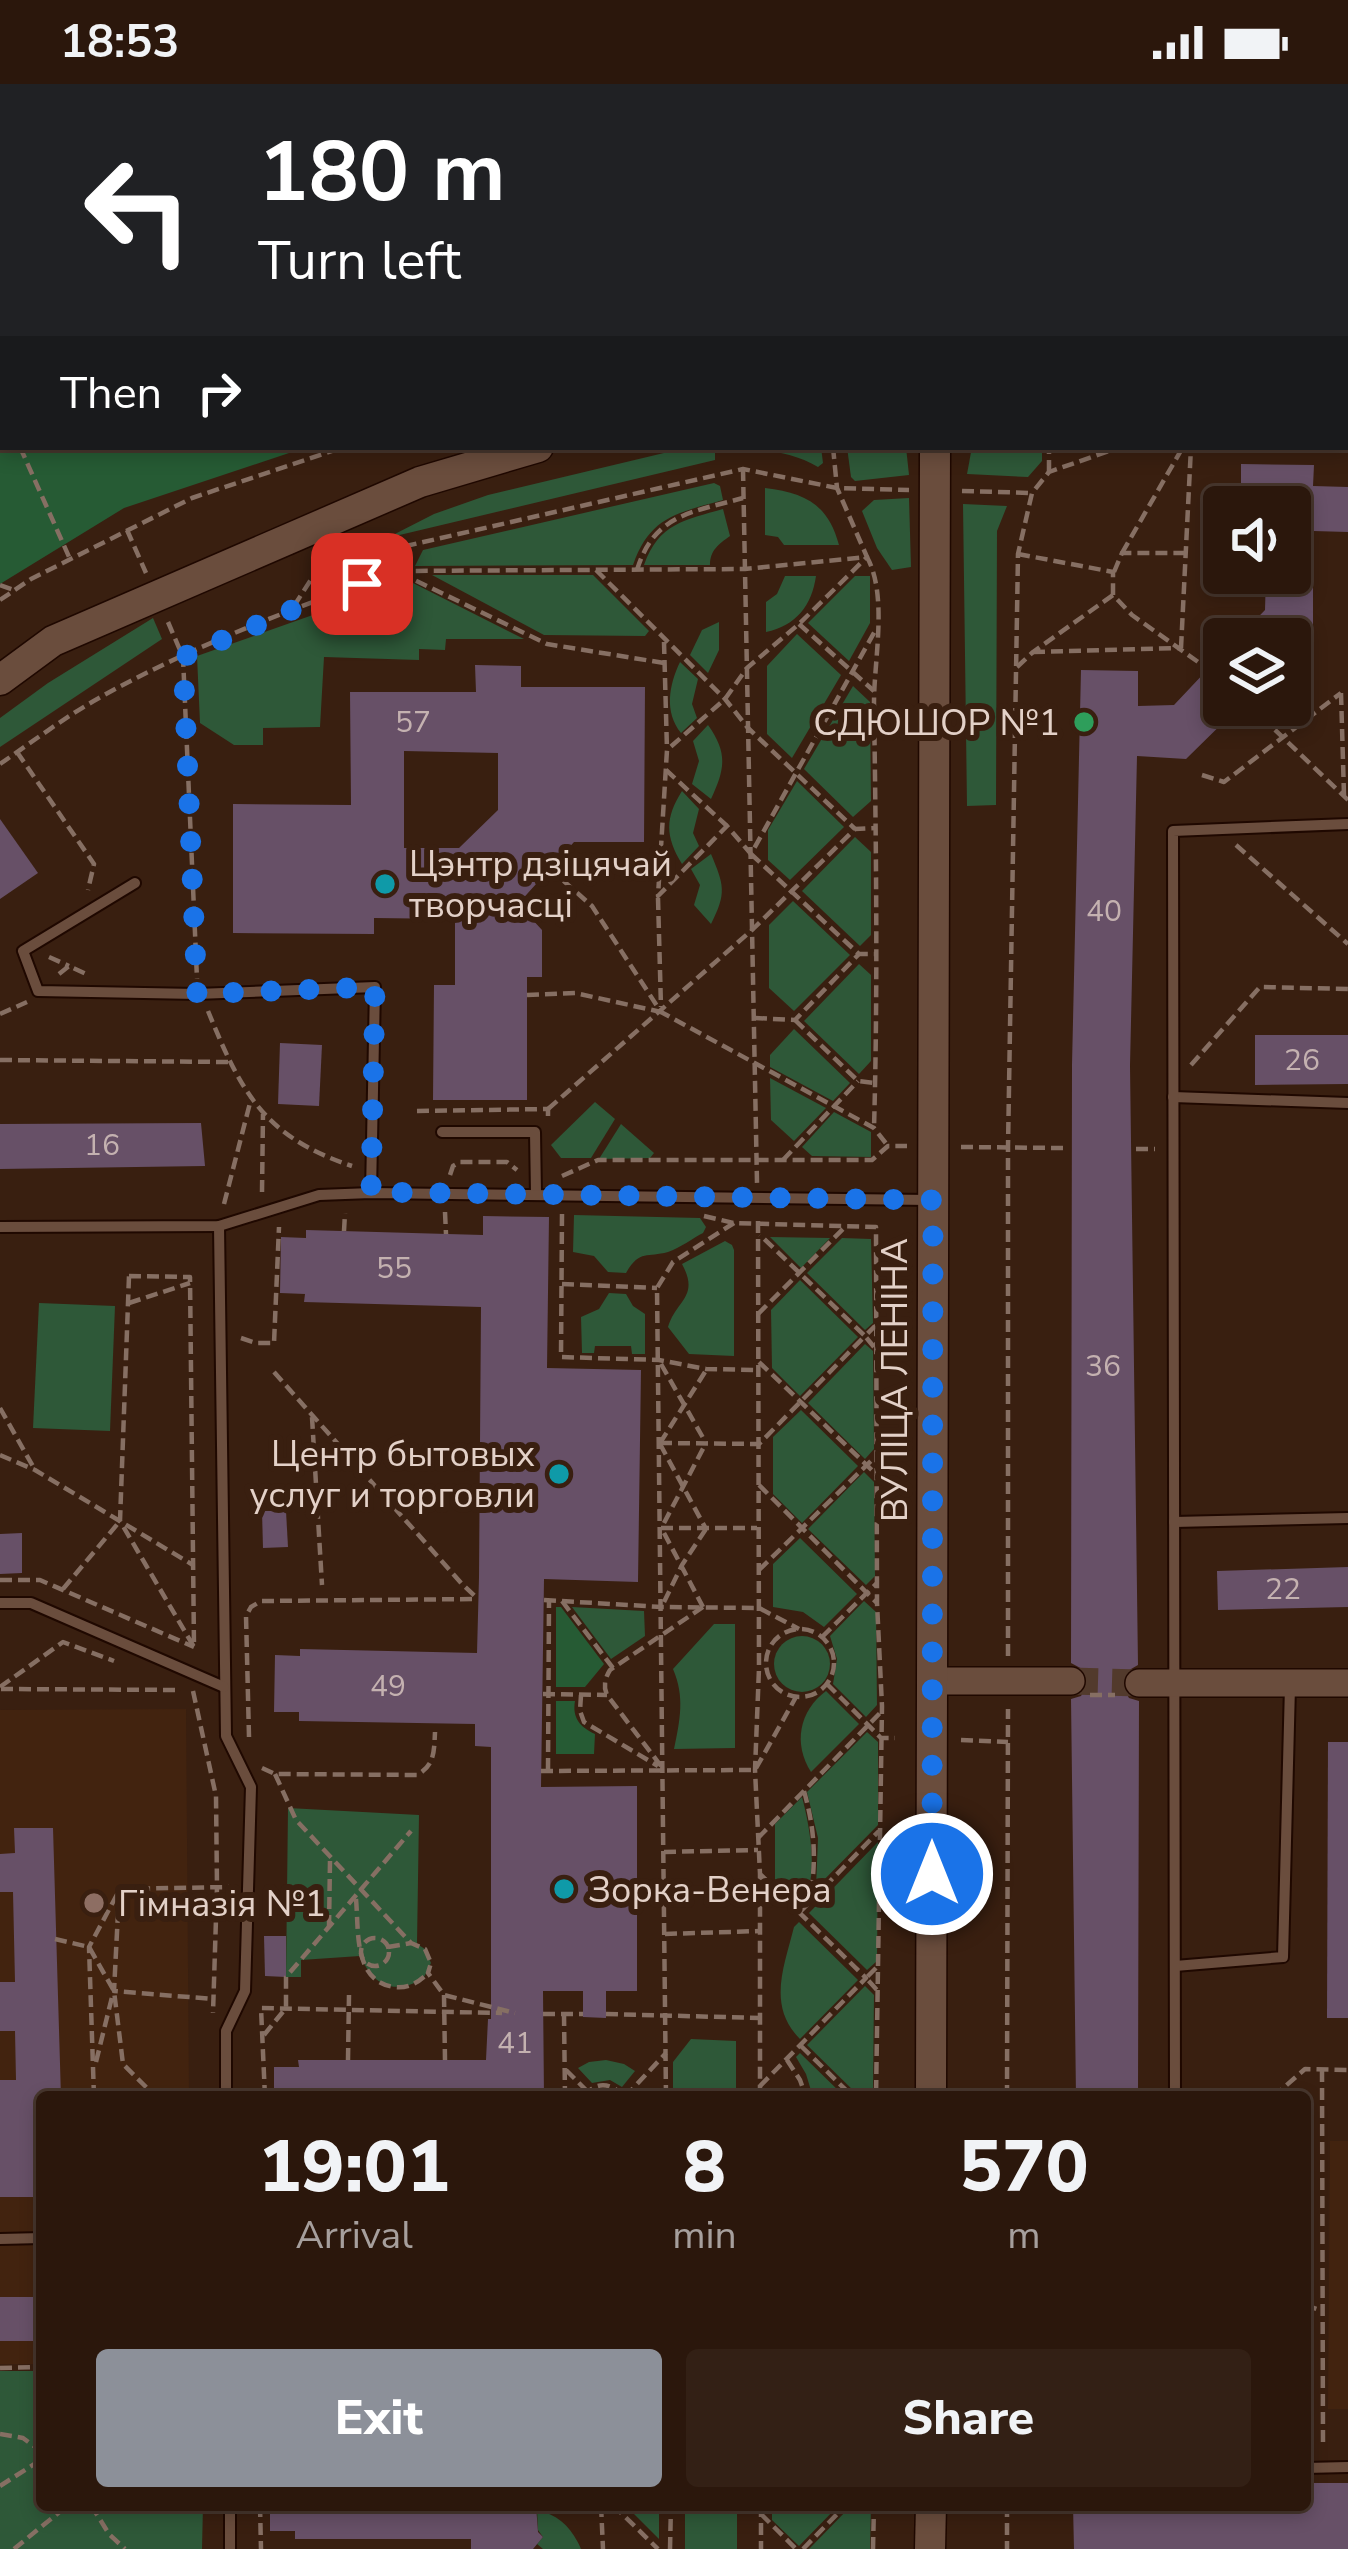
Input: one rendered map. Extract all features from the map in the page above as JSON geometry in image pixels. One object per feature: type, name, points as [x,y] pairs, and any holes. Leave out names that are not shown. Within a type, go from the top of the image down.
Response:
[{"type":"main road","points":[[0,680],[53,641],[420,482],[528,450]]},
{"type":"main road","name":"ВУЛІЦА ЛЕНІНА","points":[[932,2091],[935,450]]},
{"type":"main road","points":[[931,2511],[931,2549]]},
{"type":"street","points":[[932,1681],[1071,1681]]},
{"type":"street","points":[[1138,1683],[1348,1682]]},
{"type":"lane","points":[[1175,2091],[1173,831],[1348,824]]},
{"type":"lane","points":[[135,884],[22,951],[38,991],[197,994],[375,987],[371,1192]]},
{"type":"lane","points":[[1173,1091],[1348,1103]]},
{"type":"lane","points":[[442,1132],[535,1132],[536,1195]]},
{"type":"lane","points":[[0,1227],[219,1226],[319,1195],[371,1192],[933,1200]]},
{"type":"lane","points":[[219,1226],[226,1736],[251,1787],[245,1991],[226,2031],[226,2091]]},
{"type":"lane","points":[[1174,1522],[1348,1518]]},
{"type":"lane","points":[[0,1603],[31,1603],[224,1687]]},
{"type":"lane","points":[[1175,1966],[1283,1957],[1290,1683]]},
{"type":"lane","points":[[0,2239],[36,2238]]},
{"type":"lane","points":[[1311,2468],[1348,2467]]},
{"type":"lane","points":[[230,2511],[230,2549]]},
{"type":"path","points":[[21,450],[70,559]]},
{"type":"path","points":[[0,599],[192,497],[335,450]]},
{"type":"path","points":[[832,450],[837,488],[875,572],[874,1128]]},
{"type":"path","points":[[1049,450],[1049,472]]},
{"type":"path","points":[[1007,2091],[1008,1147],[1018,554],[1032,493],[1049,472],[1111,450]]},
{"type":"path","points":[[1185,450],[1122,553],[1113,572],[1113,595],[1132,615],[1203,664]]},
{"type":"path","points":[[1181,648],[1187,450]]},
{"type":"path","points":[[743,469],[758,1185]]},
{"type":"path","points":[[292,610],[312,578],[406,546],[743,469],[837,488],[909,490]]},
{"type":"path","points":[[962,491],[1032,493]]},
{"type":"path","points":[[637,570],[651,539],[668,522],[743,498]]},
{"type":"path","points":[[127,530],[146,574]]},
{"type":"path","points":[[396,571],[406,546]]},
{"type":"path","points":[[1122,553],[1186,553]]},
{"type":"path","points":[[1018,554],[1113,572]]},
{"type":"path","points":[[0,764],[98,698],[292,610],[396,571],[745,569],[867,557]]},
{"type":"path","points":[[668,750],[725,699],[747,668],[867,557]]},
{"type":"path","points":[[595,569],[748,728],[855,829]]},
{"type":"path","points":[[396,571],[547,644],[664,663]]},
{"type":"path","points":[[0,585],[14,590]]},
{"type":"path","points":[[1016,668],[1113,595]]},
{"type":"path","points":[[164,613],[183,657],[197,994]]},
{"type":"path","points":[[799,624],[874,691]]},
{"type":"path","points":[[751,854],[878,626]]},
{"type":"path","points":[[661,1012],[658,896],[668,750],[664,638]]},
{"type":"path","points":[[1033,652],[1181,648]]},
{"type":"path","points":[[1202,775],[1224,782],[1342,693],[1346,798]]},
{"type":"path","points":[[1272,726],[1346,798]]},
{"type":"path","points":[[17,752],[94,863],[87,893]]},
{"type":"path","points":[[666,770],[859,954],[877,954]]},
{"type":"path","points":[[658,896],[727,826]]},
{"type":"path","points":[[548,1109],[752,930],[855,829],[876,828]]},
{"type":"path","points":[[1219,830],[1348,944]]},
{"type":"path","points":[[550,869],[592,906],[661,1012]]},
{"type":"path","points":[[31,947],[69,967]]},
{"type":"path","points":[[794,1020],[859,954]]},
{"type":"path","points":[[1173,1091],[1260,987],[1348,989]]},
{"type":"path","points":[[527,995],[575,993],[661,1012],[874,1128],[887,1146]]},
{"type":"path","points":[[0,1014],[28,1002]]},
{"type":"path","points":[[206,1005],[229,1063],[263,1114],[326,1158],[371,1173]]},
{"type":"path","points":[[754,1018],[794,1020],[858,1081],[875,1083]]},
{"type":"path","points":[[0,1060],[229,1063]]},
{"type":"path","points":[[783,1160],[858,1081]]},
{"type":"path","points":[[219,1226],[251,1100]]},
{"type":"path","points":[[262,1197],[263,1114]]},
{"type":"path","points":[[548,1177],[564,1176],[598,1160],[872,1160],[887,1146],[907,1146]]},
{"type":"path","points":[[960,1147],[1063,1148]]},
{"type":"path","points":[[450,1175],[460,1162],[507,1162],[515,1166],[518,1177]]},
{"type":"path","points":[[445,1212],[446,1234]]},
{"type":"path","points":[[344,1231],[345,1213]]},
{"type":"path","points":[[549,1214],[562,1214],[561,1357],[659,1360],[706,1369],[758,1366],[877,1474]]},
{"type":"path","points":[[758,1218],[762,1668],[755,1770],[760,2091]]},
{"type":"path","points":[[666,2091],[657,1288],[674,1262],[734,1223],[758,1218],[876,1227],[877,1603],[882,1711],[874,2091]]},
{"type":"path","points":[[230,1329],[245,1340],[274,1343],[279,1220],[266,1224]]},
{"type":"path","points":[[758,1314],[846,1226]]},
{"type":"path","points":[[758,1233],[874,1347]]},
{"type":"path","points":[[129,1276],[190,1277],[194,1647],[120,1520],[129,1276]]},
{"type":"path","points":[[129,1303],[190,1283]]},
{"type":"path","points":[[562,1284],[657,1288]]},
{"type":"path","points":[[660,1443],[759,1444],[874,1326]]},
{"type":"path","points":[[659,1360],[706,1443]]},
{"type":"path","points":[[660,1443],[706,1369]]},
{"type":"path","points":[[249,1748],[246,1616],[251,1607],[261,1601],[478,1599],[274,1372]]},
{"type":"path","points":[[0,1408],[34,1470]]},
{"type":"path","points":[[312,1417],[322,1586]]},
{"type":"path","points":[[660,1443],[706,1528]]},
{"type":"path","points":[[661,1528],[706,1443]]},
{"type":"path","points":[[0,1455],[34,1470],[193,1565]]},
{"type":"path","points":[[759,1570],[876,1456]]},
{"type":"path","points":[[758,1485],[877,1603]]},
{"type":"path","points":[[63,1589],[120,1520]]},
{"type":"path","points":[[661,1528],[759,1528]]},
{"type":"path","points":[[661,1528],[703,1607]]},
{"type":"path","points":[[662,1606],[706,1528]]},
{"type":"path","points":[[0,1580],[40,1580],[194,1647]]},
{"type":"path","points":[[822,1637],[877,1583]]},
{"type":"path","points":[[755,1770],[545,1770],[546,1600],[759,1608],[822,1637],[834,1664],[827,1684],[813,1695],[796,1697],[775,1688],[762,1668]]},
{"type":"path","points":[[562,1600],[613,1668]]},
{"type":"path","points":[[663,1769],[607,1695],[604,1684],[613,1668],[703,1607]]},
{"type":"path","points":[[762,1668],[778,1636],[799,1628]]},
{"type":"path","points":[[0,1688],[63,1642]]},
{"type":"path","points":[[827,1684],[881,1738],[895,1738]]},
{"type":"path","points":[[0,1688],[193,1690],[216,1796],[213,2014]]},
{"type":"path","points":[[546,1694],[607,1695]]},
{"type":"path","points":[[581,1695],[584,1722],[663,1769]]},
{"type":"path","points":[[755,1770],[796,1697]]},
{"type":"path","points":[[758,1838],[882,1711]]},
{"type":"path","points":[[252,1758],[275,1774],[417,1775],[432,1761],[435,1732]]},
{"type":"path","points":[[961,1740],[1008,1742]]},
{"type":"path","points":[[275,1774],[296,1820],[358,1892],[411,1942],[425,1949],[428,1972],[413,1984],[390,1987],[368,1973],[361,1956],[358,1892]]},
{"type":"path","points":[[804,1791],[815,1836],[809,1903]]},
{"type":"path","points":[[262,2037],[286,2008],[286,1977],[411,1831]]},
{"type":"path","points":[[799,1913],[879,1831]]},
{"type":"path","points":[[664,1852],[758,1850]]},
{"type":"path","points":[[329,1927],[330,1856]]},
{"type":"path","points":[[760,1874],[877,1990]]},
{"type":"path","points":[[120,1889],[217,1887]]},
{"type":"path","points":[[94,2091],[89,1947],[120,1889]]},
{"type":"path","points":[[120,1889],[114,1991],[123,2064],[150,2091]]},
{"type":"path","points":[[664,1934],[760,1931]]},
{"type":"path","points":[[361,1956],[368,1939],[377,1938],[388,1947]]},
{"type":"path","points":[[55,1939],[89,1947],[114,1991],[94,2071]]},
{"type":"path","points":[[388,1947],[411,1942]]},
{"type":"path","points":[[361,1956],[370,1965],[379,1965],[388,1956],[388,1947]]},
{"type":"path","points":[[760,2086],[878,1966]]},
{"type":"path","points":[[428,1972],[444,1995],[445,2060]]},
{"type":"path","points":[[114,1991],[213,1999]]},
{"type":"path","points":[[349,1995],[349,2060]]},
{"type":"path","points":[[265,2091],[261,2008],[515,2013],[444,1995]]},
{"type":"path","points":[[543,2014],[583,2014]]},
{"type":"path","points":[[564,2014],[565,2091]]},
{"type":"path","points":[[606,2014],[760,2018]]},
{"type":"path","points":[[800,2045],[847,2091]]},
{"type":"path","points":[[630,2091],[666,2052]]},
{"type":"path","points":[[786,2059],[804,2091]]},
{"type":"path","points":[[564,2068],[583,2091]]},
{"type":"path","points":[[1280,2091],[1305,2069],[1348,2070]]},
{"type":"path","points":[[1322,2070],[1323,2468]]},
{"type":"path","points":[[591,2091],[603,2084],[619,2091]]},
{"type":"path","points":[[1311,2308],[1323,2311]]},
{"type":"path","points":[[0,2368],[36,2367]]},
{"type":"path","points":[[0,2434],[22,2438],[36,2450]]},
{"type":"path","points":[[0,2486],[36,2459]]},
{"type":"path","points":[[14,2549],[61,2511]]},
{"type":"path","points":[[95,2511],[125,2549]]},
{"type":"path","points":[[260,2511],[261,2549]]},
{"type":"path","points":[[601,2511],[603,2549]]},
{"type":"path","points":[[620,2511],[658,2549]]},
{"type":"path","points":[[670,2549],[671,2511]]},
{"type":"path","points":[[760,2514],[799,2549],[840,2511]]},
{"type":"path","points":[[873,2549],[874,2511]]},
{"type":"path","points":[[1007,2511],[1007,2549]]},
{"type":"path","points":[[760,2514],[761,2549]]},
{"type":"shaded area","name":"Гімназія №1","points":[[186,1709],[189,2091],[36,2091],[36,2364],[0,2364],[0,1710]]},
{"type":"shaded area","points":[[1330,2141],[1348,2141],[1348,2409],[1328,2409]]},
{"type":"green space","points":[[0,450],[298,450],[124,508],[0,584]]},
{"type":"green space","points":[[676,450],[742,450],[387,538],[434,514],[488,495]]},
{"type":"green space","points":[[742,450],[821,450],[823,463],[818,467],[768,451]]},
{"type":"green space","points":[[847,450],[906,450],[909,475],[855,481]]},
{"type":"green space","points":[[971,450],[1042,450],[1042,461],[1028,477],[967,474]]},
{"type":"green space","points":[[714,483],[720,486],[723,500],[679,513],[657,526],[633,565],[415,566],[423,550]]},
{"type":"green space","points":[[765,488],[813,503],[828,520],[839,545],[784,545],[778,537],[765,535]]},
{"type":"green space","points":[[909,498],[911,567],[892,570],[862,511],[874,500]]},
{"type":"green space","points":[[963,504],[1007,506],[997,531],[996,805],[967,806]]},
{"type":"green space","points":[[723,509],[730,536],[713,551],[710,565],[644,565],[666,532],[685,520]]},
{"type":"green space","points":[[432,575],[593,575],[649,631],[645,636],[544,635]]},
{"type":"green space","points":[[785,576],[816,576],[811,596],[786,625],[766,632],[766,602],[777,594]]},
{"type":"green space","points":[[855,576],[870,576],[870,623],[849,661],[808,623]]},
{"type":"green space","points":[[409,581],[524,639],[446,639],[445,650],[419,649],[419,660],[324,657],[320,727],[263,728],[263,745],[234,745],[200,723],[197,656]]},
{"type":"green space","points":[[153,618],[162,639],[0,747],[0,718]]},
{"type":"green space","points":[[719,622],[719,650],[708,673],[690,655],[702,630]]},
{"type":"green space","points":[[797,634],[841,675],[792,758],[767,734],[767,666]]},
{"type":"green space","points":[[680,662],[698,679],[692,704],[697,718],[681,733],[670,698]]},
{"type":"green space","points":[[853,686],[870,702],[871,801],[853,817],[804,769]]},
{"type":"green space","points":[[708,725],[722,761],[711,799],[692,784],[699,761],[693,741]]},
{"type":"green space","points":[[797,781],[844,827],[790,880],[768,860],[768,830]]},
{"type":"green space","points":[[682,791],[699,809],[693,833],[699,846],[682,864],[669,827]]},
{"type":"green space","points":[[855,837],[871,852],[871,935],[860,946],[802,891]]},
{"type":"green space","points":[[711,854],[722,889],[711,924],[694,905],[700,885],[691,869]]},
{"type":"green space","points":[[793,901],[850,955],[794,1011],[769,988],[769,925]]},
{"type":"green space","points":[[859,964],[871,975],[871,1061],[859,1074],[804,1021]]},
{"type":"green space","points":[[794,1029],[850,1083],[833,1101],[770,1067],[770,1055]]},
{"type":"green space","points":[[770,1078],[826,1108],[794,1141],[771,1120]]},
{"type":"green space","points":[[595,1102],[615,1119],[591,1158],[561,1158],[551,1145]]},
{"type":"green space","points":[[834,1112],[871,1132],[871,1157],[812,1156],[802,1147]]},
{"type":"green space","points":[[621,1124],[654,1153],[650,1158],[599,1159]]},
{"type":"green space","points":[[574,1215],[700,1218],[706,1227],[673,1250],[640,1257],[626,1273],[608,1272],[594,1256],[573,1252]]},
{"type":"green space","points":[[770,1237],[830,1238],[801,1268]]},
{"type":"green space","points":[[842,1238],[871,1239],[873,1323],[865,1330],[807,1273]]},
{"type":"green space","points":[[725,1241],[734,1250],[734,1356],[689,1354],[668,1327],[688,1291],[682,1264]]},
{"type":"green space","points":[[800,1280],[858,1337],[800,1396],[772,1368],[771,1310]]},
{"type":"green space","points":[[609,1293],[626,1294],[645,1314],[645,1354],[632,1354],[631,1346],[595,1346],[594,1353],[582,1353],[581,1317],[599,1309]]},
{"type":"green space","points":[[39,1303],[115,1306],[110,1431],[33,1428]]},
{"type":"green space","points":[[865,1344],[873,1351],[874,1449],[865,1459],[808,1403]]},
{"type":"green space","points":[[801,1410],[858,1466],[802,1523],[773,1494],[773,1437]]},
{"type":"green space","points":[[864,1472],[874,1482],[875,1576],[866,1585],[808,1529]]},
{"type":"green space","points":[[800,1538],[857,1594],[824,1627],[803,1612],[773,1607],[773,1564]]},
{"type":"green space","points":[[864,1601],[876,1612],[877,1705],[866,1717],[833,1684],[837,1659],[830,1636]]},
{"type":"green space","points":[[556,1607],[561,1607],[604,1664],[585,1687],[556,1687]]},
{"type":"green space","points":[[572,1607],[644,1611],[645,1636],[611,1659]]},
{"type":"green space","points":[[714,1624],[735,1624],[735,1748],[674,1749],[680,1699],[673,1669]]},
{"type":"green space","points":[[802,1636],[822,1644],[830,1664],[822,1684],[802,1692],[782,1684],[774,1664],[782,1644]]},
{"type":"green space","points":[[826,1691],[859,1724],[811,1772],[802,1750],[802,1728],[810,1708]]},
{"type":"green space","points":[[556,1701],[575,1701],[578,1721],[595,1734],[594,1754],[556,1754]]},
{"type":"green space","points":[[867,1732],[878,1742],[878,1825],[816,1888],[818,1838],[807,1792]]},
{"type":"green space","points":[[802,1797],[812,1868],[800,1904],[775,1879],[775,1824]]},
{"type":"green space","points":[[288,1808],[419,1815],[417,1944],[431,1963],[423,1979],[386,1985],[372,1975],[360,1956],[301,1960],[301,1977],[286,1977]]},
{"type":"green space","points":[[878,1842],[877,1961],[867,1970],[809,1913]]},
{"type":"green space","points":[[799,1922],[858,1980],[800,2039],[781,2000],[786,1957]]},
{"type":"green space","points":[[865,1986],[874,1995],[872,2091],[854,2091],[807,2045]]},
{"type":"green space","points":[[691,2039],[736,2041],[736,2091],[673,2091],[673,2062]]},
{"type":"green space","points":[[800,2053],[839,2091],[811,2091],[796,2057]]},
{"type":"green space","points":[[606,2060],[635,2071],[622,2087],[610,2080],[592,2083],[578,2068]]},
{"type":"green space","points":[[0,2371],[36,2371],[36,2511],[203,2511],[202,2549],[0,2549]]},
{"type":"green space","points":[[537,2511],[552,2515],[581,2549],[543,2549],[537,2544],[543,2537]]},
{"type":"green space","points":[[631,2511],[659,2511],[659,2539]]},
{"type":"green space","points":[[685,2511],[737,2511],[737,2549],[685,2549]]},
{"type":"green space","points":[[772,2511],[833,2511],[799,2546],[772,2520]]},
{"type":"green space","points":[[846,2511],[871,2511],[870,2549],[809,2549]]},
{"type":"building","points":[[1241,464],[1314,465],[1313,486],[1348,487],[1348,532],[1313,531],[1311,637],[1311,618],[1257,618],[1265,610],[1265,594],[1311,594],[1311,486],[1241,486]]},
{"type":"building","name":"Цэнтр дзіцячай творчасці","points":[[475,665],[521,666],[521,687],[645,687],[644,842],[574,842],[518,904],[542,930],[542,977],[527,977],[527,1100],[433,1100],[434,985],[455,985],[455,919],[374,918],[374,934],[233,933],[233,804],[351,805],[350,692],[476,692]],"holes":[[[404,751],[498,753],[498,810],[459,848],[404,848]]]},
{"type":"building","points":[[1081,670],[1138,671],[1138,706],[1174,705],[1203,674],[1203,726],[1220,726],[1186,759],[1137,756],[1130,1066],[1138,1665],[1124,1673],[1121,1684],[1129,1698],[1139,1701],[1138,2091],[1076,2091],[1071,1699],[1081,1696],[1089,1682],[1086,1671],[1071,1663],[1072,1065]]},
{"type":"building","points":[[0,819],[38,873],[0,899]]},
{"type":"building","points":[[1255,1035],[1348,1035],[1348,1084],[1255,1085]]},
{"type":"building","points":[[280,1043],[322,1045],[319,1106],[278,1104]]},
{"type":"building","points":[[201,1123],[205,1166],[0,1169],[0,1124]]},
{"type":"building","points":[[483,1216],[549,1217],[547,1368],[641,1370],[638,1582],[544,1579],[541,1787],[637,1786],[637,1991],[606,1991],[606,2018],[583,2017],[583,1991],[543,1991],[544,2091],[274,2091],[274,2067],[299,2067],[298,2060],[486,2060],[491,2019],[491,1747],[475,1746],[475,1724],[299,1721],[299,1712],[274,1712],[275,1655],[300,1656],[300,1649],[477,1653],[479,1577],[481,1307],[304,1302],[305,1294],[280,1293],[281,1237],[306,1238],[306,1230],[483,1235]]},
{"type":"building","points":[[262,1511],[286,1511],[288,1547],[263,1548]]},
{"type":"building","points":[[22,1533],[22,1573],[0,1574],[0,1534]]},
{"type":"building","points":[[1348,1567],[1348,1607],[1218,1610],[1217,1571]]},
{"type":"building","points":[[1328,1742],[1348,1742],[1348,2018],[1327,2018]]},
{"type":"building","points":[[14,1828],[53,1828],[61,2091],[36,2091],[36,2197],[0,2197],[0,2080],[16,2080],[15,2031],[0,2031],[0,1982],[15,1982],[13,1892],[0,1892],[0,1854],[15,1853]]},
{"type":"building","points":[[264,1936],[286,1936],[286,1977],[265,1976]]},
{"type":"building","points":[[0,2297],[36,2297],[36,2341],[0,2341]]},
{"type":"building","points":[[1311,2483],[1348,2483],[1348,2549],[1074,2549],[1073,2511],[1311,2511]]},
{"type":"building","points":[[270,2511],[536,2511],[538,2532],[543,2537],[533,2549],[471,2549],[471,2539],[295,2539],[295,2531],[270,2531]]},
{"type":"tunnel","points":[[1071,1681],[1139,1683]]},
{"type":"place","name":"СДЮШОР №1","points":[[1084,722]]},
{"type":"place","name":"Цэнтр дзіцячай творчасці","points":[[385,884]]},
{"type":"place","name":"Центр бытовых услуг и торговли","points":[[559,1474]]},
{"type":"place","name":"Зорка-Венера","points":[[564,1889]]},
{"type":"place","name":"Гімназія №1","points":[[94,1903]]},
{"type":"route","points":[[362,584],[183,657],[197,994],[375,987],[371,1192],[933,1200],[932,1874]]}]
